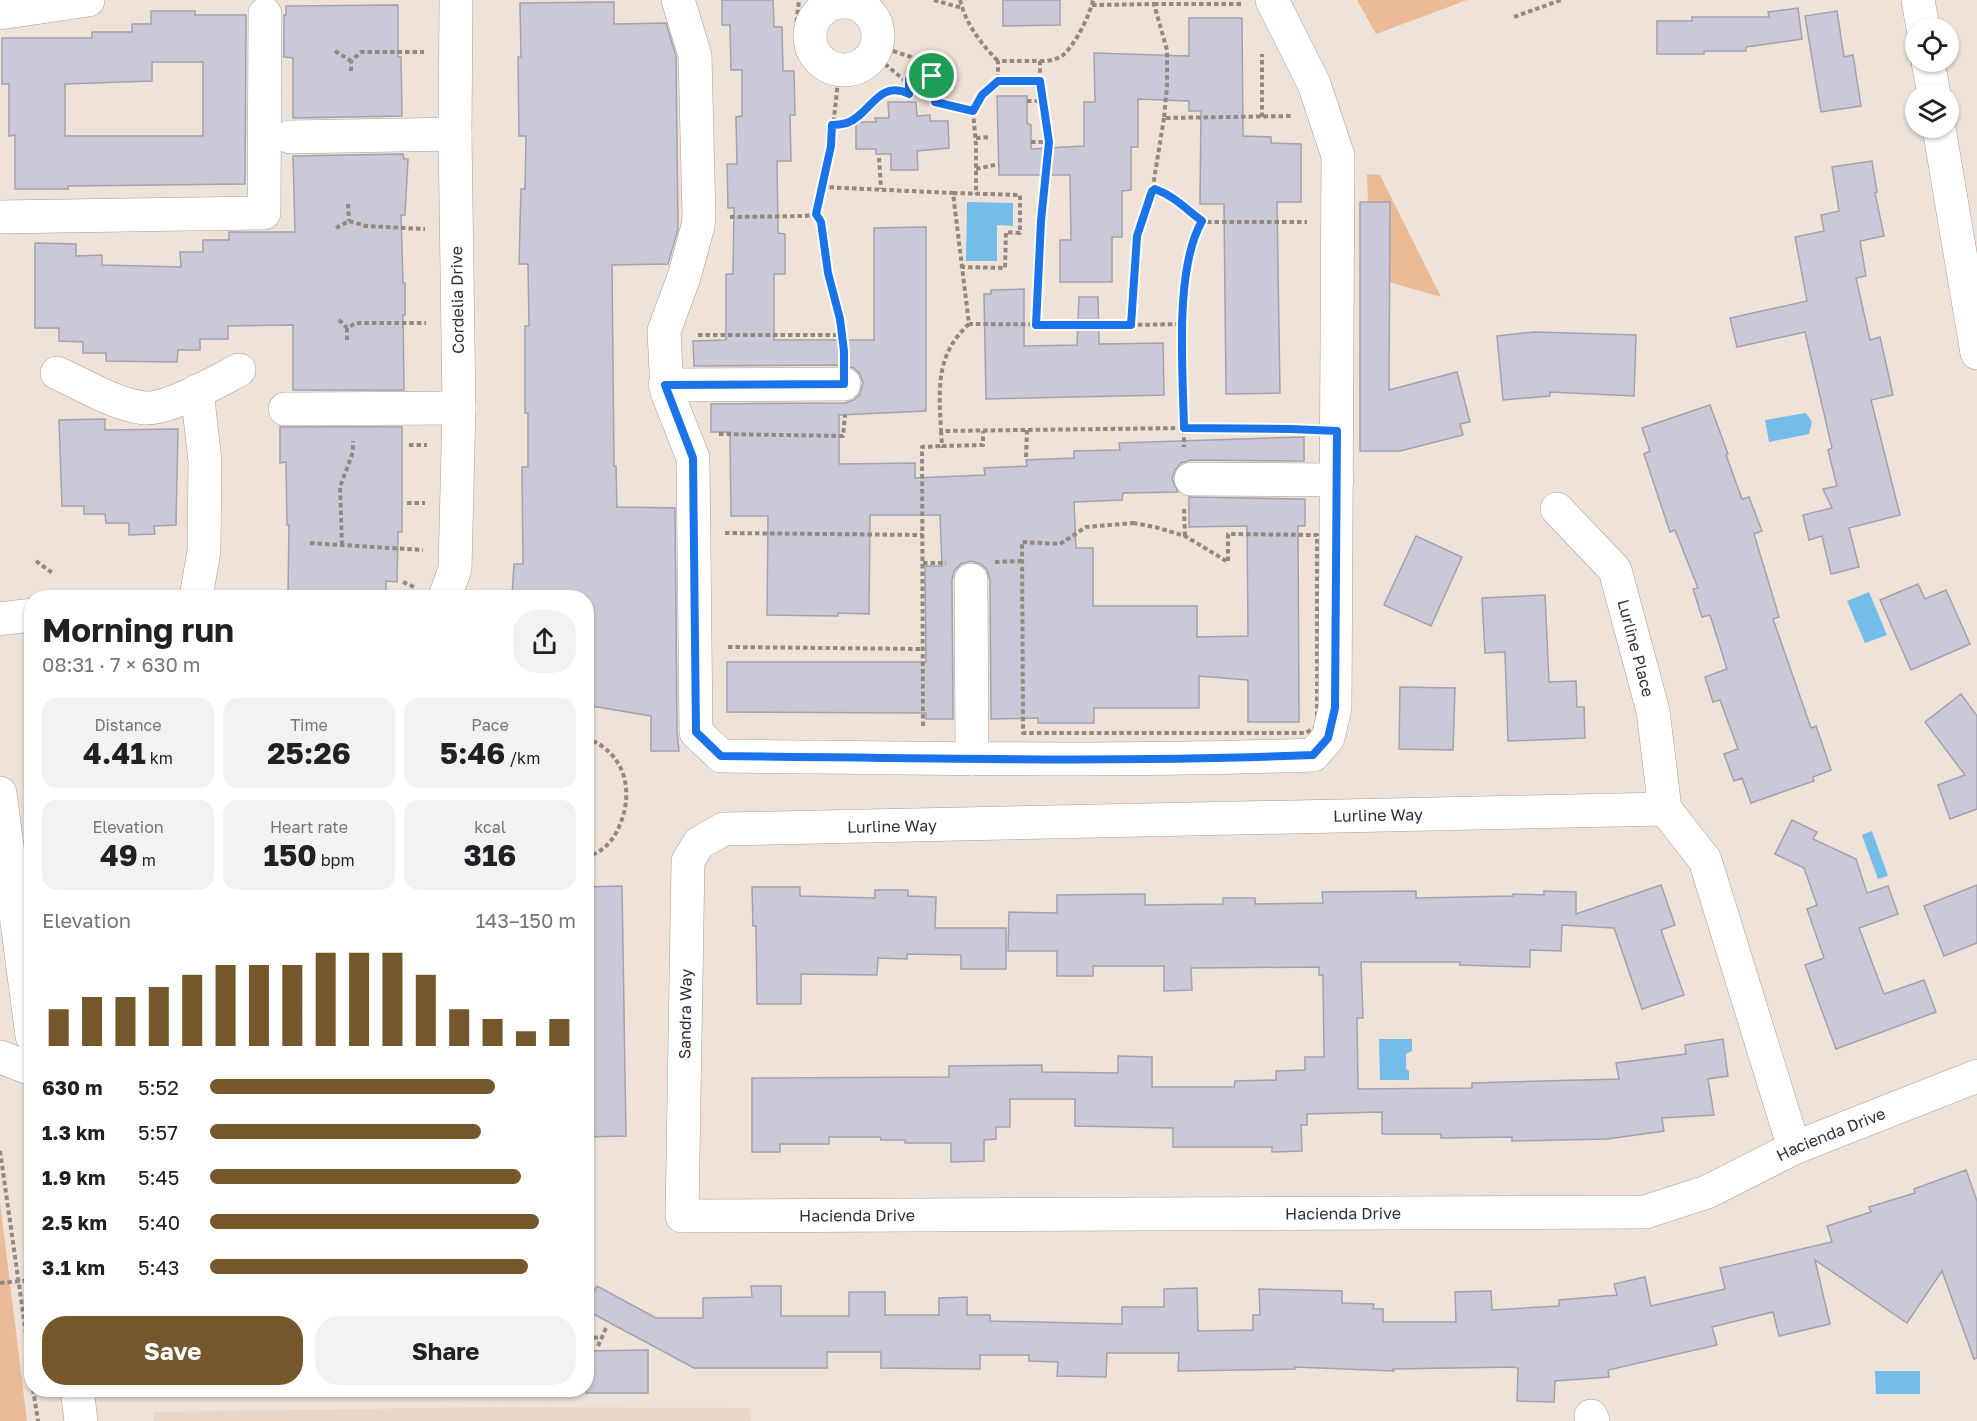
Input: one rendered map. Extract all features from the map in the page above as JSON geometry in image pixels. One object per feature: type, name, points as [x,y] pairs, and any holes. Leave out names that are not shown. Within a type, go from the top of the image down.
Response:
[{"type":"street","points":[[0,13],[88,0]]},
{"type":"street","name":"Cordelia Drive","points":[[435,590],[455,569],[459,408],[455,134],[456,0]]},
{"type":"street","points":[[678,0],[694,56],[699,216],[684,277],[664,331],[665,385],[693,458],[696,732],[721,756],[972,759],[1220,759],[1313,755],[1328,738],[1335,708],[1338,156],[1314,84],[1259,2]]},
{"type":"street","points":[[1918,0],[1921,18]]},
{"type":"street","points":[[0,217],[264,213],[266,14]]},
{"type":"street","points":[[290,137],[455,134]]},
{"type":"street","points":[[1942,138],[1977,353]]},
{"type":"street","points":[[57,373],[122,403],[146,408],[164,405],[239,370]]},
{"type":"street","points":[[665,385],[844,384]]},
{"type":"street","points":[[197,590],[204,551],[203,434],[198,391]]},
{"type":"street","points":[[285,409],[459,408]]},
{"type":"street","points":[[1191,479],[1337,480]]},
{"type":"street","name":"Lurline Place","points":[[1557,509],[1615,570],[1653,711],[1665,809]]},
{"type":"street","points":[[971,580],[972,759]]},
{"type":"street","points":[[0,619],[24,616]]},
{"type":"street","points":[[0,793],[24,955]]},
{"type":"street","points":[[1665,809],[1705,860],[1794,1148]]},
{"type":"street","name":"Lurline Way","points":[[724,829],[1665,809]]},
{"type":"street","name":"Sandra Way","points":[[682,1216],[688,861],[699,843],[724,829]]},
{"type":"street","points":[[0,1057],[24,1065]]},
{"type":"street","name":"Hacienda Drive","points":[[682,1216],[1645,1212],[1707,1192],[1794,1148],[1977,1076]]},
{"type":"street","points":[[78,1397],[81,1421]]},
{"type":"path","points":[[716,434],[843,436],[845,428],[842,335],[828,273],[821,222],[816,214],[831,146],[838,81],[818,71],[809,63],[796,40],[799,0]]},
{"type":"path","points":[[934,0],[962,8]]},
{"type":"path","points":[[960,0],[978,39],[998,61],[998,81]]},
{"type":"path","points":[[1514,17],[1560,0]]},
{"type":"path","points":[[998,61],[1040,61],[1062,56],[1082,27],[1092,2],[1154,4],[1259,2]]},
{"type":"path","points":[[1131,325],[1137,236],[1154,191],[1167,86],[1167,50],[1154,4]]},
{"type":"path","points":[[1262,48],[1262,117]]},
{"type":"path","points":[[335,51],[351,61]]},
{"type":"path","points":[[893,51],[911,57],[932,76],[935,102],[973,111],[982,95],[998,81],[1040,81]]},
{"type":"path","points":[[351,71],[351,61],[361,52],[425,52]]},
{"type":"path","points":[[1036,325],[1040,230],[1049,142],[1040,81],[1040,61]]},
{"type":"path","points":[[885,64],[904,80],[913,79],[923,68]]},
{"type":"path","points":[[832,125],[847,123],[857,117],[874,100],[891,90],[900,90],[909,94],[909,79]]},
{"type":"path","points":[[1027,101],[1043,101]]},
{"type":"path","points":[[973,111],[976,138],[976,194]]},
{"type":"path","points":[[1164,118],[1294,116]]},
{"type":"path","points":[[976,138],[992,137]]},
{"type":"path","points":[[1031,142],[1049,142]]},
{"type":"path","points":[[879,158],[881,189]]},
{"type":"path","points":[[976,169],[999,164]]},
{"type":"path","points":[[822,187],[1020,195],[1020,233],[1006,232],[1005,267],[962,267]]},
{"type":"path","points":[[1154,191],[1179,201],[1202,221],[1310,222]]},
{"type":"path","points":[[953,194],[969,324]]},
{"type":"path","points":[[348,204],[349,221]]},
{"type":"path","points":[[726,217],[816,214]]},
{"type":"path","points":[[336,228],[349,221],[366,226],[426,229]]},
{"type":"path","points":[[1184,428],[1183,324],[1188,260],[1202,221]]},
{"type":"path","points":[[339,320],[347,328],[347,343]]},
{"type":"path","points":[[347,328],[356,323],[427,323]]},
{"type":"path","points":[[942,446],[940,383],[945,357],[956,338],[969,324],[1183,324]]},
{"type":"path","points":[[691,335],[842,335]]},
{"type":"path","points":[[342,545],[340,488],[353,452],[351,408]]},
{"type":"path","points":[[941,431],[1184,428],[1337,431]]},
{"type":"path","points":[[1026,458],[1027,430]]},
{"type":"path","points":[[923,733],[922,447],[983,446],[983,431]]},
{"type":"path","points":[[409,445],[428,445]]},
{"type":"path","points":[[407,502],[426,503]]},
{"type":"path","points":[[1133,523],[1185,536],[1228,562],[1228,534],[1317,535],[1317,727],[1305,733],[1023,733],[1022,542],[1060,544],[1086,527],[1133,523]]},
{"type":"path","points":[[714,533],[923,535]]},
{"type":"path","points":[[310,543],[423,550]]},
{"type":"path","points":[[36,561],[54,574]]},
{"type":"path","points":[[403,582],[424,590]]},
{"type":"path","points":[[727,647],[923,649]]},
{"type":"path","points":[[594,742],[604,747],[615,758],[624,774],[627,790],[626,806],[616,835],[607,846],[594,855]]},
{"type":"path","points":[[0,1151],[24,1322]]},
{"type":"path","points":[[0,1283],[24,1281]]},
{"type":"path","points":[[598,1346],[606,1328]]},
{"type":"path","points":[[594,1337],[600,1338]]},
{"type":"path","points":[[34,1397],[38,1421]]},
{"type":"shaded area","points":[[1357,0],[1467,0],[1376,34]]},
{"type":"shaded area","points":[[1367,174],[1380,175],[1441,297],[1389,282],[1389,202],[1368,202]]},
{"type":"shaded area","points":[[0,1202],[27,1421],[0,1421]]},
{"type":"shaded area","points":[[506,1407],[749,1408],[751,1421],[154,1421],[153,1412]]},
{"type":"water","points":[[967,202],[1013,203],[1013,226],[997,225],[997,261],[966,261]]},
{"type":"water","points":[[1806,413],[1812,422],[1809,434],[1769,442],[1765,420]]},
{"type":"water","points":[[1869,592],[1887,635],[1865,643],[1847,601]]},
{"type":"water","points":[[1872,831],[1888,876],[1878,879],[1862,835]]},
{"type":"water","points":[[1379,1039],[1412,1039],[1412,1051],[1406,1054],[1409,1080],[1380,1080]]},
{"type":"water","points":[[1875,1371],[1920,1371],[1920,1394],[1876,1394]]},
{"type":"building","points":[[722,0],[773,0],[774,27],[782,27],[783,71],[794,71],[795,115],[790,115],[791,161],[777,161],[778,233],[785,234],[785,274],[774,274],[774,340],[874,340],[874,228],[926,227],[926,411],[839,415],[839,464],[915,463],[915,478],[985,475],[984,468],[1027,466],[1026,460],[1074,458],[1074,451],[1120,450],[1119,443],[1304,437],[1304,461],[1191,460],[1181,463],[1175,470],[1172,479],[1178,492],[1123,493],[1122,500],[1074,502],[1076,548],[1093,548],[1093,606],[1197,606],[1197,637],[1248,636],[1247,526],[1189,527],[1189,497],[1305,499],[1305,526],[1298,526],[1299,722],[1248,722],[1248,680],[1199,676],[1199,708],[1094,708],[1094,723],[1038,723],[1038,718],[991,719],[990,580],[987,570],[981,564],[971,561],[961,564],[954,571],[952,580],[953,719],[926,719],[926,713],[727,712],[727,662],[926,662],[925,566],[942,566],[940,515],[870,515],[869,614],[767,615],[768,516],[731,516],[730,432],[711,432],[711,404],[845,403],[854,400],[860,394],[863,383],[860,374],[854,368],[844,365],[694,366],[693,341],[726,340],[726,274],[733,274],[734,208],[728,208],[727,164],[737,164],[736,117],[742,116],[742,70],[731,70],[730,25],[722,25]]},
{"type":"building","points":[[1003,0],[1060,0],[1060,25],[1003,26]]},
{"type":"building","points":[[614,2],[614,24],[666,23],[676,56],[678,229],[668,264],[612,265],[614,466],[616,466],[617,507],[675,508],[679,751],[651,751],[651,716],[594,706],[594,590],[512,590],[514,564],[523,564],[522,467],[528,467],[528,413],[525,413],[525,326],[529,326],[528,264],[519,264],[521,189],[525,189],[526,136],[519,136],[520,3]]},
{"type":"building","points":[[398,5],[398,57],[401,57],[402,116],[293,118],[293,58],[284,57],[286,6]]},
{"type":"building","points":[[1798,8],[1802,39],[1746,47],[1746,51],[1657,54],[1657,21],[1692,21],[1692,17],[1769,17],[1768,12]]},
{"type":"building","points":[[151,11],[195,11],[195,15],[246,15],[245,184],[68,186],[68,189],[15,189],[15,135],[9,136],[9,84],[2,84],[2,38],[92,38],[92,32],[132,32],[132,24],[151,24]],"holes":[[[152,62],[203,62],[203,136],[65,136],[65,84],[152,81]]]},
{"type":"building","points":[[1837,11],[1844,57],[1853,55],[1861,106],[1821,112],[1805,16]]},
{"type":"building","points":[[1189,18],[1242,18],[1243,136],[1271,137],[1271,143],[1301,144],[1301,202],[1277,202],[1280,393],[1226,394],[1224,204],[1200,204],[1201,111],[1189,111],[1189,101],[1138,99],[1138,147],[1131,147],[1131,190],[1122,191],[1122,237],[1112,237],[1112,282],[1060,282],[1060,240],[1071,240],[1070,175],[999,175],[997,96],[1027,96],[1027,123],[1031,125],[1031,149],[1084,146],[1084,102],[1095,102],[1094,53],[1189,56]]},
{"type":"building","points":[[888,102],[916,102],[917,116],[930,115],[930,121],[948,121],[949,148],[917,151],[918,170],[891,170],[891,154],[876,154],[876,149],[856,149],[856,122],[876,122],[875,118],[889,118]]},
{"type":"building","points":[[403,154],[404,159],[408,159],[405,215],[401,215],[403,283],[405,283],[404,390],[293,390],[293,325],[228,326],[228,339],[200,339],[200,350],[178,350],[177,362],[106,361],[106,353],[83,353],[83,342],[59,341],[59,328],[35,328],[35,243],[76,244],[76,256],[102,255],[102,265],[181,267],[180,252],[203,252],[203,240],[229,240],[229,232],[295,232],[293,156]]},
{"type":"building","points":[[1872,161],[1877,192],[1875,193],[1884,236],[1860,241],[1866,276],[1856,278],[1870,340],[1880,337],[1893,395],[1871,400],[1900,515],[1849,528],[1859,567],[1831,574],[1822,536],[1809,540],[1803,515],[1832,508],[1823,489],[1837,486],[1828,450],[1832,448],[1805,332],[1737,347],[1730,318],[1807,301],[1795,237],[1824,231],[1821,215],[1839,211],[1832,167]]},
{"type":"building","points":[[1360,202],[1390,202],[1389,390],[1457,372],[1470,422],[1460,424],[1463,435],[1400,451],[1360,451]]},
{"type":"building","points":[[1024,289],[1024,346],[1077,345],[1079,297],[1098,297],[1099,344],[1163,343],[1164,395],[986,399],[984,294],[991,294],[991,290]]},
{"type":"building","points":[[1534,332],[1636,335],[1634,396],[1550,392],[1550,396],[1503,400],[1497,336]]},
{"type":"building","points":[[1710,405],[1742,499],[1749,497],[1762,531],[1754,534],[1779,617],[1773,619],[1811,728],[1816,726],[1831,770],[1813,777],[1814,781],[1751,803],[1742,778],[1734,781],[1724,754],[1738,749],[1720,700],[1713,702],[1705,677],[1727,669],[1710,615],[1702,617],[1693,589],[1698,588],[1675,530],[1670,532],[1644,454],[1650,451],[1642,428]]},
{"type":"building","points":[[105,419],[105,430],[178,429],[176,525],[154,526],[155,534],[129,535],[129,523],[106,523],[105,514],[84,514],[84,506],[62,506],[59,420]]},
{"type":"building","points":[[280,427],[402,427],[402,532],[398,532],[397,582],[386,581],[386,590],[288,590],[289,525],[287,525],[286,462],[280,463]]},
{"type":"building","points":[[1416,536],[1462,557],[1431,626],[1384,605]]},
{"type":"building","points":[[1918,584],[1925,599],[1946,590],[1970,644],[1911,670],[1880,600]]},
{"type":"building","points":[[1545,595],[1549,682],[1576,681],[1577,707],[1584,707],[1585,738],[1508,741],[1505,652],[1485,653],[1482,598]]},
{"type":"building","points":[[1400,687],[1455,688],[1453,750],[1399,749]]},
{"type":"building","points":[[1961,694],[1977,716],[1977,809],[1950,819],[1938,785],[1965,775],[1925,722]]},
{"type":"building","points":[[1792,820],[1817,832],[1813,839],[1856,859],[1867,893],[1888,886],[1898,914],[1859,928],[1884,994],[1924,980],[1936,1012],[1836,1049],[1805,965],[1824,958],[1807,909],[1817,905],[1804,868],[1775,854]]},
{"type":"building","points":[[1661,885],[1675,925],[1661,930],[1684,995],[1642,1009],[1614,928],[1562,925],[1561,951],[1530,950],[1530,967],[1460,965],[1460,962],[1361,962],[1363,1018],[1357,1018],[1358,1089],[1472,1088],[1472,1083],[1619,1079],[1616,1063],[1686,1054],[1685,1045],[1723,1039],[1728,1076],[1708,1079],[1714,1115],[1662,1118],[1664,1131],[1607,1139],[1512,1141],[1512,1137],[1441,1138],[1441,1134],[1382,1134],[1382,1112],[1307,1114],[1307,1125],[1301,1125],[1302,1151],[1272,1152],[1272,1147],[1173,1147],[1173,1128],[1075,1126],[1075,1099],[1010,1099],[1010,1127],[996,1127],[996,1139],[984,1140],[984,1161],[951,1162],[951,1143],[905,1143],[905,1140],[881,1140],[880,1137],[829,1137],[829,1144],[780,1144],[780,1152],[752,1152],[752,1078],[949,1077],[949,1066],[1042,1065],[1042,1072],[1118,1073],[1118,1056],[1152,1057],[1152,1087],[1234,1087],[1235,1081],[1276,1080],[1276,1071],[1305,1070],[1305,1057],[1324,1057],[1323,975],[1319,975],[1319,967],[1191,968],[1192,990],[1164,991],[1164,966],[1093,966],[1093,976],[1057,976],[1057,951],[1008,951],[1009,912],[1057,913],[1057,895],[1145,894],[1145,905],[1223,904],[1223,898],[1255,898],[1255,904],[1323,903],[1322,892],[1416,891],[1416,898],[1544,895],[1544,891],[1576,892],[1576,914]]},
{"type":"building","points":[[1977,885],[1977,943],[1944,956],[1924,906]]},
{"type":"building","points":[[622,886],[626,1136],[594,1137],[594,887]]},
{"type":"building","points":[[752,887],[800,887],[800,896],[875,898],[875,890],[908,890],[908,896],[936,897],[935,928],[1006,928],[1006,969],[961,969],[961,955],[907,954],[907,959],[878,958],[877,975],[801,974],[801,1004],[757,1004],[756,926],[753,926]]},
{"type":"building","points":[[1966,1170],[1977,1201],[1977,1358],[1974,1359],[1942,1271],[1907,1323],[1815,1260],[1830,1324],[1779,1336],[1773,1312],[1712,1327],[1717,1345],[1608,1370],[1609,1377],[1555,1381],[1554,1402],[1517,1401],[1518,1368],[1513,1367],[1393,1369],[1394,1371],[1295,1367],[1295,1369],[1178,1371],[1179,1353],[1107,1353],[1106,1377],[1057,1376],[1058,1362],[1029,1361],[1029,1355],[980,1355],[980,1369],[881,1368],[881,1352],[827,1352],[827,1368],[694,1368],[594,1314],[594,1291],[597,1286],[656,1318],[703,1318],[703,1298],[752,1297],[751,1286],[781,1286],[781,1316],[849,1316],[849,1292],[885,1292],[885,1315],[939,1315],[939,1298],[967,1297],[967,1315],[990,1315],[990,1321],[1122,1324],[1122,1307],[1164,1307],[1164,1289],[1197,1288],[1198,1331],[1253,1330],[1253,1315],[1260,1315],[1259,1289],[1342,1291],[1342,1303],[1374,1304],[1373,1309],[1383,1309],[1383,1322],[1456,1322],[1455,1292],[1491,1291],[1492,1310],[1559,1306],[1559,1300],[1617,1295],[1614,1284],[1645,1277],[1651,1306],[1725,1289],[1720,1268],[1832,1242],[1827,1226],[1871,1212],[1869,1207],[1915,1193],[1914,1189]]},
{"type":"building","points":[[648,1350],[648,1393],[594,1393],[594,1351]]},
{"type":"route","points":[[923,68],[932,76],[935,102],[973,111],[982,95],[998,81],[1040,81],[1049,142],[1041,221],[1036,325],[1131,325],[1139,227],[1152,191],[1155,189],[1184,205],[1202,221],[1190,250],[1185,282],[1184,428],[1337,431],[1335,708],[1328,738],[1313,755],[1220,759],[721,756],[696,732],[693,458],[665,385],[844,384],[844,351],[840,319],[828,273],[821,222],[816,214],[831,146],[832,125],[847,123],[857,117],[874,100],[891,90],[900,90],[909,94],[909,79],[913,79],[923,68]]}]
